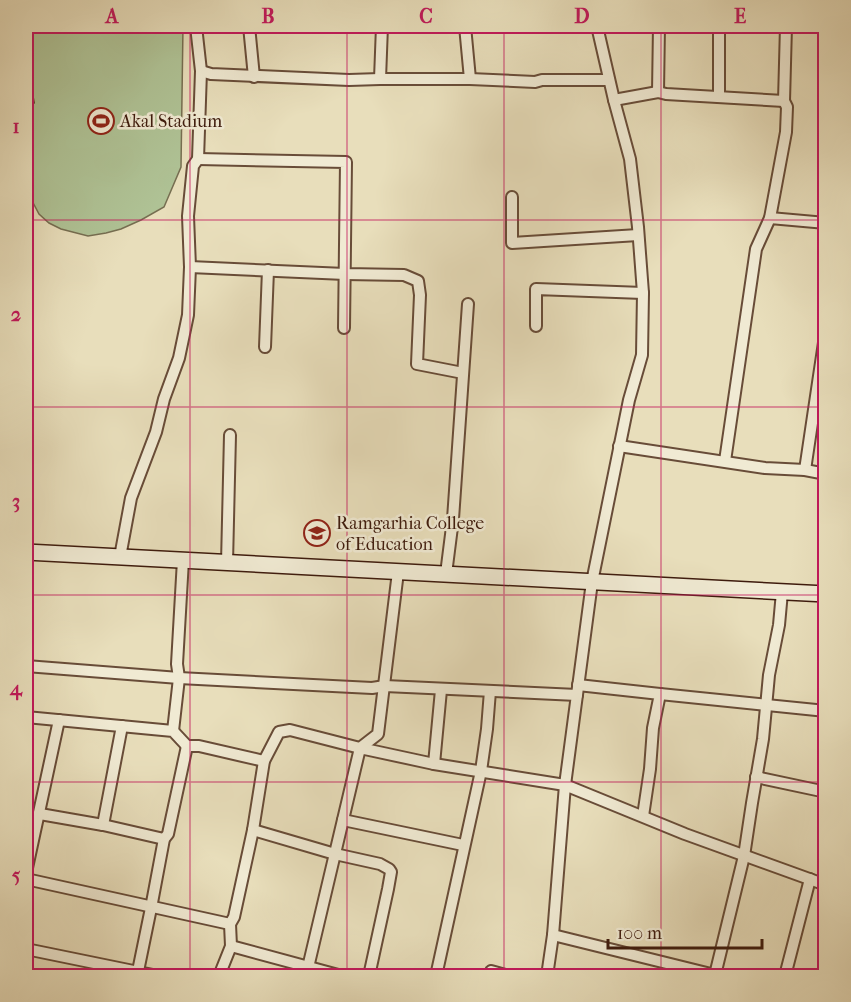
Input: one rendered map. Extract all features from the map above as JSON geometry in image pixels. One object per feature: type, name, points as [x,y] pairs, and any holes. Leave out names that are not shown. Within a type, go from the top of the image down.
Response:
[{"type":"main road","points":[[26,552],[825,594]]},
{"type":"street","points":[[120,557],[130,498],[156,432],[164,399],[179,358],[188,315],[190,267],[188,216],[194,166],[198,159],[201,71],[196,26]]},
{"type":"street","points":[[249,26],[254,77]]},
{"type":"street","points":[[380,79],[382,26]]},
{"type":"street","points":[[465,26],[470,79]]},
{"type":"street","points":[[547,976],[553,935],[565,785],[592,582],[629,400],[642,355],[643,293],[630,159],[597,26]]},
{"type":"street","points":[[658,26],[658,92]]},
{"type":"street","points":[[719,26],[719,97]]},
{"type":"street","points":[[725,461],[756,249],[770,218],[786,132],[787,107],[784,101],[786,26]]},
{"type":"street","points":[[201,71],[210,74],[254,77],[349,80],[470,79],[535,82],[542,80],[609,80]]},
{"type":"street","points":[[614,100],[658,92],[784,101]]},
{"type":"street","points":[[198,159],[346,162],[344,328]]},
{"type":"street","points":[[512,197],[512,243],[638,236]]},
{"type":"street","points":[[770,218],[825,223]]},
{"type":"street","points":[[190,267],[404,275],[418,281],[420,295],[417,364],[463,373]]},
{"type":"street","points":[[265,347],[268,270]]},
{"type":"street","points":[[536,326],[536,289],[643,293]]},
{"type":"street","points":[[446,574],[453,519],[468,304]]},
{"type":"street","points":[[805,470],[820,392],[825,329]]},
{"type":"street","points":[[227,562],[230,435]]},
{"type":"street","points":[[619,446],[765,468],[805,470],[825,474]]},
{"type":"street","points":[[173,731],[179,678],[177,664],[183,560]]},
{"type":"street","points":[[307,972],[360,748],[378,734],[398,572]]},
{"type":"street","points":[[553,935],[718,976],[744,856],[763,739],[769,675],[782,592]]},
{"type":"street","points":[[26,666],[179,678],[372,688],[385,686],[441,690],[578,690],[660,694],[825,711]]},
{"type":"street","points":[[434,764],[441,690]]},
{"type":"street","points":[[436,976],[481,771],[490,691]]},
{"type":"street","points":[[643,816],[653,728],[660,694]]},
{"type":"street","points":[[26,717],[173,731],[187,746],[199,746],[264,760]]},
{"type":"street","points":[[59,720],[26,880],[230,924]]},
{"type":"street","points":[[103,825],[122,726]]},
{"type":"street","points":[[219,976],[231,946],[230,924],[234,917],[253,830],[264,760],[279,732],[290,730],[434,764],[565,785],[685,834],[825,885]]},
{"type":"street","points":[[137,974],[164,839],[168,834],[187,746]]},
{"type":"street","points":[[756,777],[825,792]]},
{"type":"street","points":[[40,814],[164,839]]},
{"type":"street","points":[[343,820],[464,845]]},
{"type":"street","points":[[253,830],[335,854],[380,864],[389,869],[391,872],[388,890],[369,976]]},
{"type":"street","points":[[785,976],[810,879]]},
{"type":"street","points":[[231,946],[307,972],[342,976]]},
{"type":"street","points":[[26,949],[137,974],[158,976]]},
{"type":"street","points":[[491,971],[509,976]]},
{"type":"green space","points":[[31,26],[183,26],[181,167],[164,207],[121,229],[88,236],[61,229],[49,223],[39,214],[29,195],[26,183],[26,110]]},
{"type":"building","points":[[26,47],[34,103],[26,105]]},
{"type":"place","name":"Akal Stadium","points":[[101,121]]},
{"type":"place","name":"Ramgarhia College of Education","points":[[317,533]]}]
